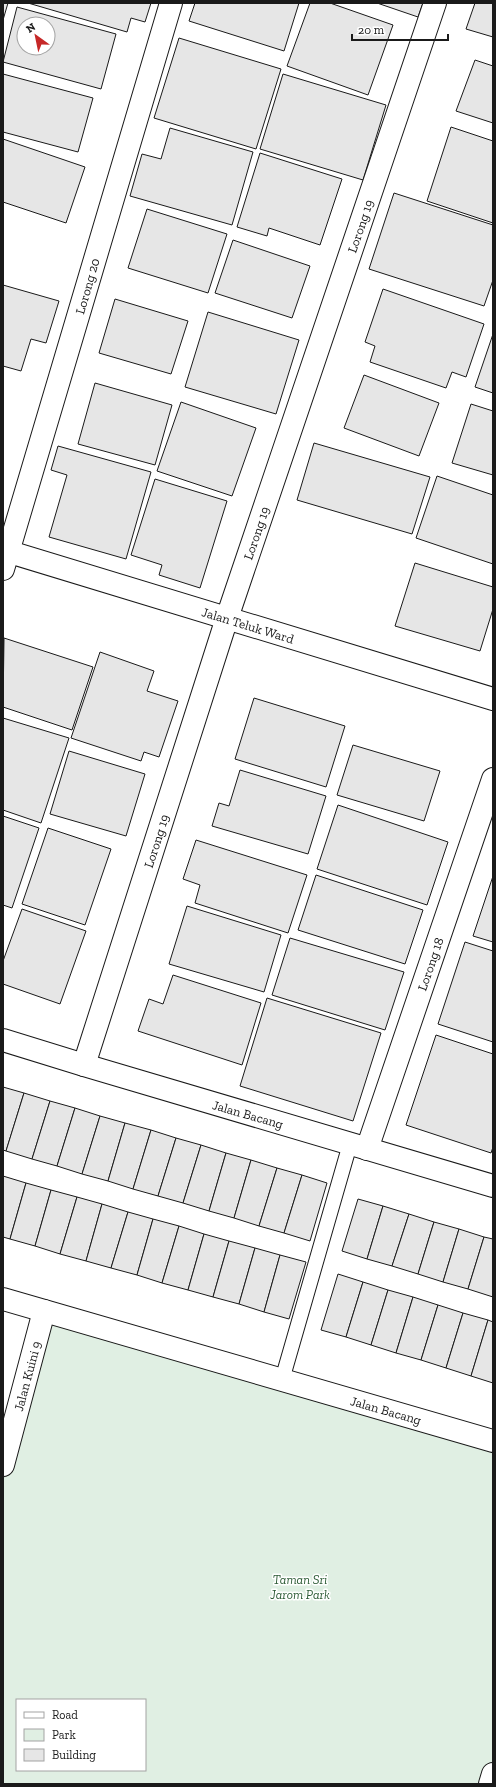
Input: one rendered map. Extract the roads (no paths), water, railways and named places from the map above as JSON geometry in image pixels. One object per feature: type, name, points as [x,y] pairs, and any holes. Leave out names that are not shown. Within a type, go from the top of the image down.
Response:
[{"type":"street","name":"Lorong 20","points":[[5,557],[171,3]]},
{"type":"street","name":"Lorong 19","points":[[84,1066],[227,618],[435,3]]},
{"type":"street","name":"Jalan Teluk Ward","points":[[5,557],[227,618],[493,699]]},
{"type":"street","name":"Lorong 18","points":[[359,1146],[493,779]]},
{"type":"street","name":"Jalan Bacang","points":[[3,1040],[84,1066],[493,1186]]},
{"type":"street","name":"Jalan Bacang","points":[[3,1299],[493,1440]]},
{"type":"street","name":"Jalan Kuini 9","points":[[3,1465],[44,1311]]},
{"type":"street","points":[[490,1784],[493,1774]]},
{"type":"lane","points":[[282,1380],[359,1146]]},
{"type":"park label","name":"Taman Sri Jarom Park","points":[[300,1586]]}]
